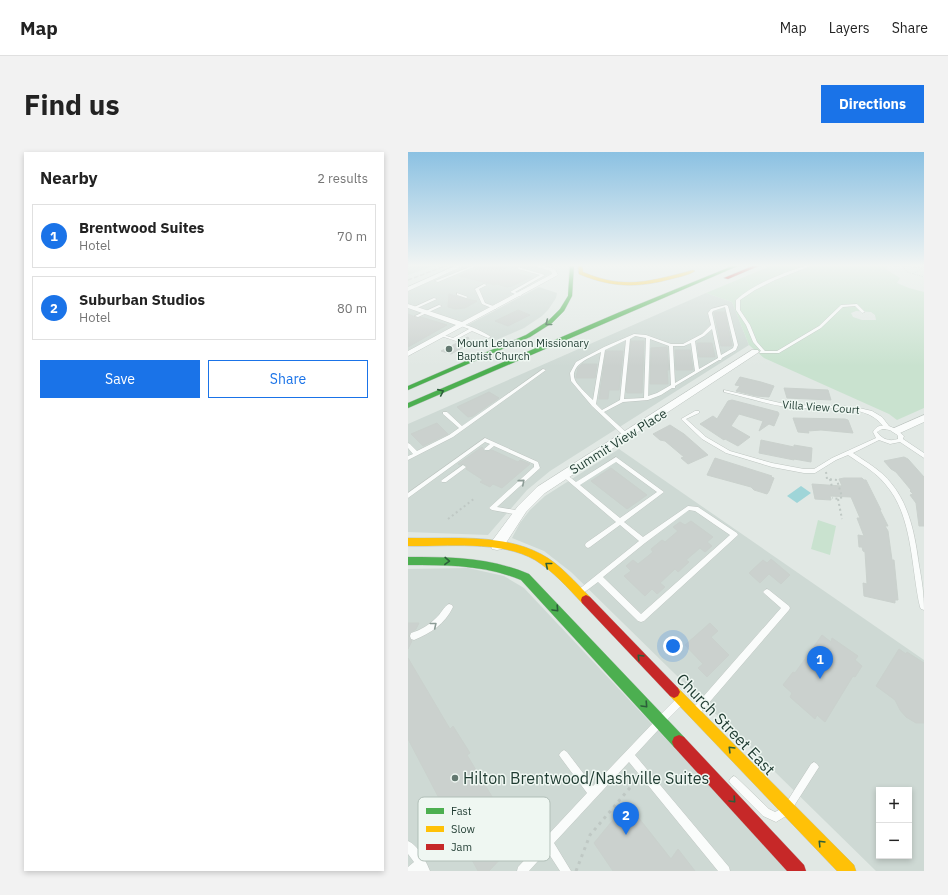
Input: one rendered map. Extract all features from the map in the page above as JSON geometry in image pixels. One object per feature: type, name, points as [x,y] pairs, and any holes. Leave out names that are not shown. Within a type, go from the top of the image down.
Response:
[{"type":"main road","points":[[408,389],[528,336],[544,327],[557,316],[565,307],[569,299]]},
{"type":"main road","points":[[408,406],[659,299]]},
{"type":"main road","points":[[544,347],[598,329],[675,299]]},
{"type":"main road","points":[[408,389],[553,332]]},
{"type":"main road","name":"Church Street East","points":[[408,542],[497,545],[518,549],[536,557],[579,593],[848,871]]},
{"type":"main road","points":[[408,560],[489,563],[512,570],[524,577],[660,721],[798,871]]},
{"type":"street","points":[[408,354],[513,299]]},
{"type":"street","points":[[411,307],[459,327]]},
{"type":"street","name":"Summit View Place","points":[[497,545],[519,513],[537,493],[626,435],[759,352]]},
{"type":"street","points":[[895,433],[924,418]]},
{"type":"lane","points":[[411,307],[435,299]]},
{"type":"lane","points":[[481,299],[484,304],[495,308]]},
{"type":"lane","points":[[740,299],[738,300],[738,310],[748,325],[759,352],[774,353],[784,350],[826,322],[842,306],[856,305],[863,312]]},
{"type":"lane","points":[[417,316],[440,306]]},
{"type":"lane","points":[[601,412],[622,401],[646,399],[659,394],[673,387],[720,359],[735,349],[736,345],[726,306],[710,311],[720,359]]},
{"type":"lane","points":[[626,435],[594,405],[573,381],[572,373],[577,362],[635,335],[648,337],[671,345],[684,345],[703,335],[712,326]]},
{"type":"lane","points":[[459,327],[472,329],[489,337]]},
{"type":"lane","points":[[459,327],[466,332]]},
{"type":"lane","points":[[454,339],[472,329]]},
{"type":"lane","points":[[443,336],[465,343]]},
{"type":"lane","points":[[646,399],[648,337]]},
{"type":"lane","points":[[622,401],[628,338]]},
{"type":"lane","points":[[693,341],[697,372]]},
{"type":"lane","points":[[671,345],[673,387]]},
{"type":"lane","points":[[594,405],[603,349]]},
{"type":"lane","points":[[408,458],[439,443],[544,370]]},
{"type":"lane","name":"Villa View Court","points":[[726,391],[790,407],[859,409],[873,414],[924,456]]},
{"type":"lane","points":[[697,412],[683,419],[704,438],[728,452],[772,465],[804,471],[815,471],[848,452],[880,438]]},
{"type":"lane","points":[[444,413],[462,428]]},
{"type":"lane","points":[[881,427],[895,433],[890,442],[880,438],[876,435],[876,430],[881,427]]},
{"type":"lane","points":[[408,496],[484,440],[536,463],[537,468],[492,508],[519,513]]},
{"type":"lane","points":[[487,449],[494,444]]},
{"type":"lane","points":[[408,445],[416,454]]},
{"type":"lane","points":[[848,452],[873,469],[890,485],[902,504],[908,520],[920,595],[924,607]]},
{"type":"lane","points":[[576,485],[616,459],[661,492],[588,545]]},
{"type":"lane","points":[[444,481],[463,467]]},
{"type":"lane","points":[[564,475],[643,541]]},
{"type":"lane","points":[[579,593],[598,577],[643,541],[680,513],[690,508],[702,512],[735,535],[641,619],[598,577]]},
{"type":"lane","points":[[695,713],[786,608],[767,592]]},
{"type":"lane","points":[[414,636],[421,634],[436,624],[443,618],[449,607]]},
{"type":"lane","points":[[550,841],[682,699]]},
{"type":"lane","points":[[564,755],[593,793]]},
{"type":"lane","points":[[629,755],[725,871]]},
{"type":"lane","points":[[700,764],[707,764],[716,767]]},
{"type":"lane","points":[[729,776],[761,809],[770,816],[776,817],[780,816],[787,808],[814,767]]},
{"type":"lane","points":[[408,846],[418,859]]},
{"type":"lane","points":[[550,846],[566,871]]},
{"type":"lane","points":[[522,871],[531,861]]},
{"type":"lane","points":[[412,871],[423,866]]},
{"type":"path","points":[[824,466],[827,479],[830,480],[832,487]]},
{"type":"path","points":[[830,480],[837,480],[842,497],[838,499]]},
{"type":"path","points":[[448,519],[474,498]]},
{"type":"path","points":[[832,498],[838,499]]},
{"type":"path","points":[[838,499],[842,519]]},
{"type":"path","points":[[576,871],[593,831],[634,783],[648,778]]},
{"type":"shaded area","points":[[408,299],[505,299],[408,351]]},
{"type":"shaded area","points":[[517,299],[556,299],[542,316],[524,328],[494,341],[464,327]]},
{"type":"shaded area","points":[[693,299],[722,299],[732,302],[749,345],[550,471],[527,490],[488,535],[408,532],[408,424]]},
{"type":"shaded area","points":[[619,449],[924,660],[924,871],[876,871],[571,572],[544,551],[512,538],[520,523],[530,510],[545,496]]},
{"type":"shaded area","points":[[468,568],[504,576],[524,588],[790,871],[408,871],[408,569]]},
{"type":"green space","points":[[722,299],[924,299],[924,408],[897,420],[889,414],[764,358],[749,345],[732,302]],"holes":[[[856,311],[871,312],[875,315],[876,320],[862,320],[853,317],[851,313]]]},
{"type":"green space","points":[[818,520],[836,526],[830,555],[811,549]]},
{"type":"water","points":[[801,486],[811,493],[797,503],[787,496]]},
{"type":"building","points":[[449,299],[464,299],[477,301],[465,308],[455,309],[448,307]]},
{"type":"building","points":[[518,310],[530,315],[508,326],[495,321]]},
{"type":"building","points":[[714,312],[725,312],[732,346],[721,346]]},
{"type":"building","points":[[408,314],[418,318],[421,317],[447,325],[408,347]]},
{"type":"building","points":[[468,337],[471,343],[451,354],[441,351],[457,343],[467,345],[467,341],[463,339]]},
{"type":"building","points":[[631,341],[644,341],[642,393],[627,393],[626,390]]},
{"type":"building","points":[[697,343],[712,343],[715,357],[699,357]]},
{"type":"building","points":[[667,347],[669,370],[667,370],[668,384],[650,384],[651,348]]},
{"type":"building","points":[[675,350],[690,350],[693,370],[676,370]]},
{"type":"building","points":[[606,351],[623,351],[619,390],[609,390],[608,399],[599,399]]},
{"type":"building","points":[[582,364],[597,364],[595,378],[576,378],[578,368]]},
{"type":"building","points":[[740,377],[774,386],[769,397],[756,396],[736,391],[740,386],[735,385]]},
{"type":"building","points":[[784,388],[828,390],[831,400],[787,398]]},
{"type":"building","points":[[489,392],[499,398],[473,416],[468,417],[457,407]]},
{"type":"building","points":[[732,400],[778,412],[779,414],[774,426],[769,424],[759,431],[763,421],[739,414],[731,426],[750,437],[738,446],[725,439],[724,440],[700,424],[713,416],[717,419],[728,401]]},
{"type":"building","points":[[793,418],[845,419],[848,420],[853,433],[821,430],[808,431],[809,433],[798,432]]},
{"type":"building","points":[[437,423],[448,434],[423,446],[411,434]]},
{"type":"building","points":[[670,425],[684,434],[708,455],[688,464],[681,458],[684,457],[665,441],[660,440],[653,434]]},
{"type":"building","points":[[761,440],[794,447],[794,445],[812,448],[811,462],[759,453]]},
{"type":"building","points":[[482,447],[485,452],[492,450],[518,462],[520,460],[530,464],[502,488],[493,484],[490,487],[480,482],[483,480],[466,469],[467,466],[458,464]]},
{"type":"building","points":[[904,457],[908,459],[924,477],[924,526],[919,526],[916,503],[910,495],[913,494],[910,491],[911,490],[896,472],[884,461]]},
{"type":"building","points":[[715,458],[772,476],[771,477],[774,478],[769,491],[767,494],[754,490],[751,487],[707,475]]},
{"type":"building","points":[[611,468],[647,495],[627,509],[591,481]]},
{"type":"building","points":[[862,478],[866,480],[888,526],[885,526],[888,531],[892,560],[894,560],[898,600],[895,600],[895,603],[864,596],[863,583],[867,584],[865,552],[863,551],[862,547],[859,547],[858,535],[864,536],[857,518],[860,518],[851,497],[830,496],[831,500],[815,499],[812,484],[842,486],[839,479]]},
{"type":"building","points":[[691,521],[713,537],[707,542],[712,546],[705,552],[700,548],[686,560],[689,562],[678,572],[675,569],[660,583],[665,587],[657,594],[652,589],[645,596],[624,576],[631,571],[626,566],[633,560],[638,564],[653,552],[651,549],[662,540],[665,542],[678,531],[673,527],[680,522],[685,525]]},
{"type":"building","points":[[771,559],[790,575],[781,584],[769,574],[760,583],[749,573],[763,560],[767,563]]},
{"type":"building","points":[[408,623],[419,623],[416,629],[410,633],[409,636],[412,641],[408,649]]},
{"type":"building","points":[[710,623],[718,631],[711,637],[729,655],[707,677],[698,668],[703,664],[685,645]]},
{"type":"building","points":[[822,635],[831,642],[832,638],[858,656],[855,660],[862,666],[855,677],[853,676],[825,722],[817,715],[815,719],[790,697],[792,693],[783,685],[793,672],[795,673]]},
{"type":"building","points":[[899,649],[906,654],[907,652],[924,663],[924,723],[916,723],[906,717],[900,710],[895,700],[876,686]]},
{"type":"building","name":"Hilton Brentwood/Nashville Suites","points":[[408,658],[450,729],[453,726],[470,753],[467,755],[492,797],[438,797],[408,739]]},
{"type":"building","points":[[627,803],[671,859],[678,849],[695,871],[613,871],[594,843]]},
{"type":"building","name":"Hilton Brentwood/Nashville Suites","points":[[473,861],[498,861],[489,871],[478,871]]},
{"type":"traffic: fast","points":[[408,388],[528,336],[550,322],[562,310],[569,299]]},
{"type":"traffic: fast","points":[[408,406],[657,299]]},
{"type":"traffic: fast","points":[[408,561],[453,561],[483,564],[511,571],[525,577],[679,742]]},
{"type":"traffic: slow","points":[[408,542],[492,544],[508,546],[524,551],[538,557],[551,566],[586,600]]},
{"type":"traffic: slow","points":[[674,692],[848,871]]},
{"type":"traffic: jam","points":[[586,600],[674,692]]},
{"type":"traffic: jam","points":[[679,742],[798,871]]},
{"type":"place","name":"Mount Lebanon Missionary Baptist Church","points":[[449,349]]},
{"type":"place","name":"Brentwood Suites","points":[[820,679]]},
{"type":"place","name":"Hilton Brentwood/Nashville Suites","points":[[455,778]]},
{"type":"place","name":"Suburban Studios","points":[[626,835]]}]
